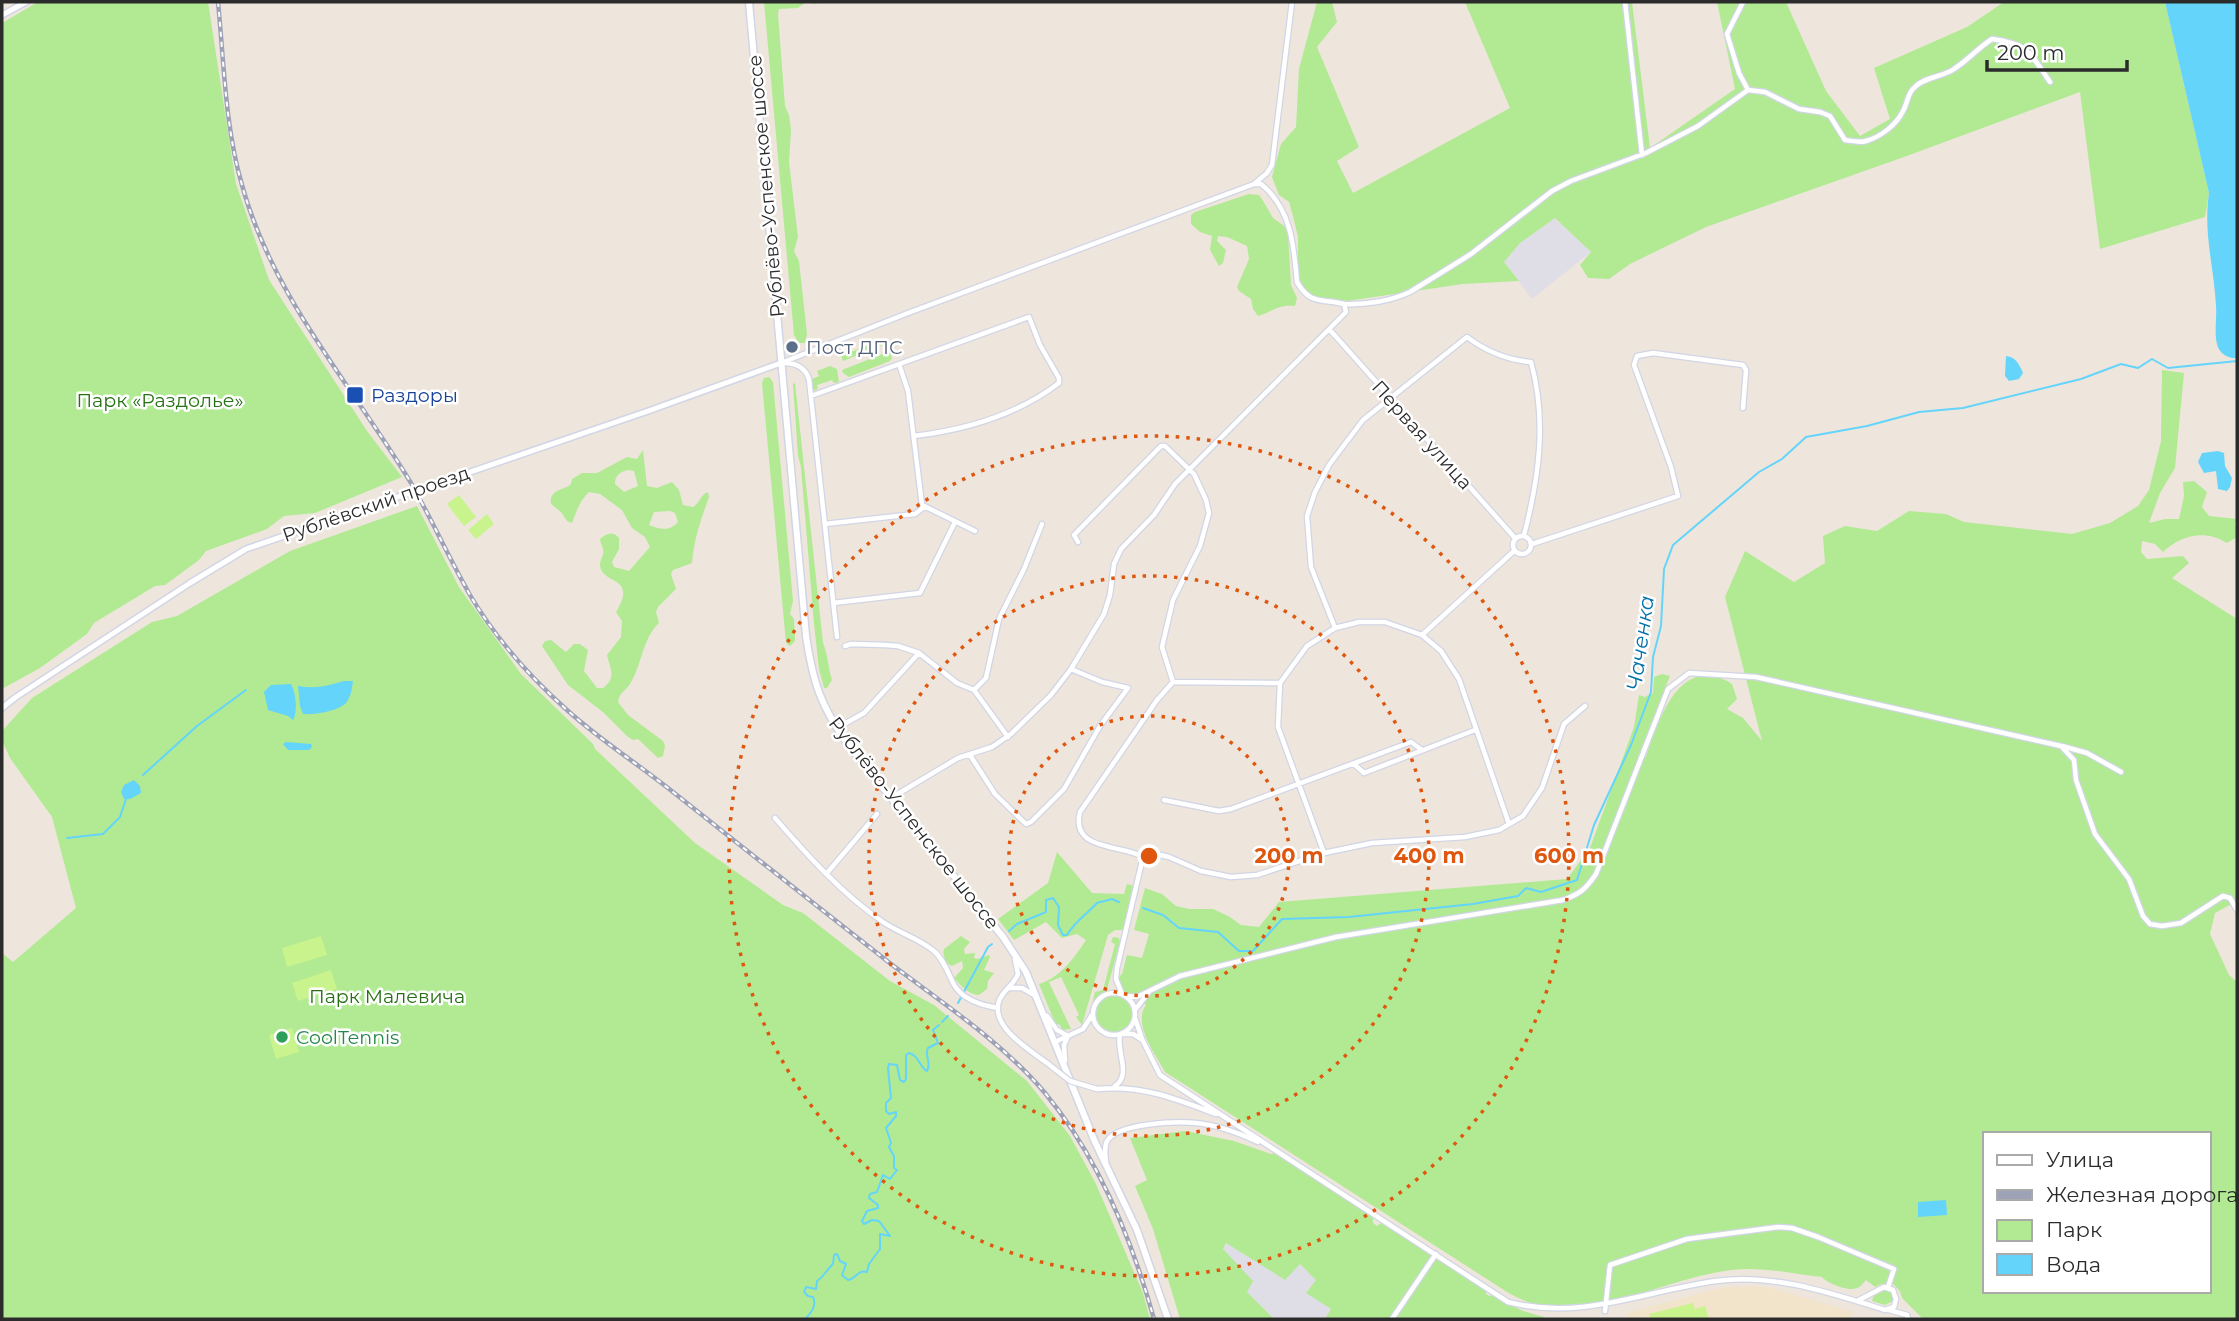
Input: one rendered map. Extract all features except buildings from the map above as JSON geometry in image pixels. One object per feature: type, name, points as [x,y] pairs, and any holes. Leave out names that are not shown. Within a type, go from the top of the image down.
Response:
[{"type":"main road","name":"Рублёво-Успенское шоссе","points":[[750,2],[807,644],[819,696],[837,728],[1009,945],[1026,972],[1109,1173],[1137,1230],[1168,1319]]},
{"type":"street","points":[[2,15],[26,2]]},
{"type":"street","points":[[781,363],[1254,184],[1272,165],[1292,2]]},
{"type":"street","points":[[1625,2],[1642,155]]},
{"type":"street","points":[[1743,2],[1727,34],[1739,73],[1748,90]]},
{"type":"street","points":[[1254,184],[1261,184],[1268,191],[1290,226],[1297,282],[1310,298],[1344,304],[1376,301],[1400,297],[1410,292],[1471,254],[1552,191],[1571,181],[1642,155],[1698,127],[1748,90],[1765,92],[1799,109],[1830,116],[1845,140],[1864,142],[1882,134],[1893,125],[1903,113],[1909,94],[1916,85],[1951,71],[1965,62],[1976,48],[1992,38],[2019,43],[2029,51],[2050,82]]},
{"type":"street","points":[[891,798],[970,754],[988,750],[1008,737],[1051,695],[1071,669],[1104,614],[1110,595],[1114,564],[1121,549],[1154,515],[1171,488],[1330,330],[1346,312],[1344,304]]},
{"type":"street","points":[[811,396],[1029,317],[1059,381],[1057,385],[1017,408],[956,430],[914,436]]},
{"type":"street","name":"Первая улица","points":[[1330,330],[1515,538]]},
{"type":"street","points":[[1335,628],[1311,567],[1307,516],[1315,492],[1339,449],[1363,420],[1468,337],[1496,355],[1531,362],[1535,376],[1541,441],[1535,495],[1524,535]]},
{"type":"street","points":[[1514,551],[1527,553],[1532,544],[1678,496],[1671,467],[1634,365],[1637,356],[1653,353],[1743,365],[1746,370],[1743,408]]},
{"type":"street","points":[[781,363],[797,365],[809,379],[837,637]]},
{"type":"street","name":"Рублёвский проезд","points":[[2,708],[246,549],[601,428],[781,363]]},
{"type":"street","points":[[899,364],[908,391],[921,502],[924,507],[975,531]]},
{"type":"street","points":[[1078,542],[1074,535],[1161,446],[1165,446],[1190,469],[1206,500],[1209,513],[1200,546],[1173,600],[1162,647],[1173,682]]},
{"type":"street","points":[[825,524],[915,514],[924,507]]},
{"type":"street","points":[[834,603],[920,593],[956,522]]},
{"type":"street","points":[[974,690],[986,678],[999,619],[1024,569],[1042,524]]},
{"type":"street","points":[[1514,551],[1515,538],[1524,535]]},
{"type":"street","points":[[1524,535],[1532,544]]},
{"type":"street","points":[[1422,635],[1514,551]]},
{"type":"street","points":[[1324,853],[1278,727],[1280,683],[1307,646],[1335,628],[1359,622],[1385,622],[1422,635],[1441,652],[1459,679],[1509,824]]},
{"type":"street","points":[[845,646],[898,646],[919,653],[957,683],[974,690],[1008,737]]},
{"type":"street","points":[[837,728],[864,713],[919,653]]},
{"type":"street","points":[[970,754],[995,794],[1026,824],[1031,822],[1064,789],[1100,726],[1128,688],[1102,682],[1071,669]]},
{"type":"street","points":[[1105,995],[1137,996],[1180,976],[1336,937],[1563,900],[1578,895],[1586,889],[1595,874],[1668,689],[1689,673],[1756,677],[2062,746],[2087,753],[2121,772]]},
{"type":"street","points":[[1143,857],[1135,852],[1093,842],[1082,833],[1078,822],[1080,812],[1157,700],[1173,682],[1280,683]]},
{"type":"street","points":[[1143,857],[1152,853],[1169,857],[1201,871],[1231,877],[1257,875],[1324,853],[1372,843],[1465,837],[1499,830],[1523,816],[1542,788],[1564,724],[1585,706]]},
{"type":"street","points":[[1354,764],[1364,773],[1475,730]]},
{"type":"street","points":[[1164,800],[1219,811],[1231,809],[1411,742],[1422,750]]},
{"type":"street","points":[[2062,746],[2074,760],[2076,780],[2095,834],[2129,879],[2143,916],[2150,923],[2162,926],[2181,923],[2223,896],[2230,898],[2237,910]]},
{"type":"street","points":[[827,873],[877,814]]},
{"type":"street","points":[[775,818],[797,844],[872,914],[932,950],[941,960],[956,989],[978,1004],[998,1008]]},
{"type":"street","points":[[1055,1042],[1083,1029],[1096,1003],[1116,979],[1120,951],[1143,857]]},
{"type":"street","points":[[1009,945],[1018,974],[1000,998],[998,1008],[1003,1025],[1015,1038],[1070,1081],[1097,1089],[1124,1087],[1154,1092],[1223,1116]]},
{"type":"street","points":[[1116,979],[1135,1010],[1142,1039],[1160,1075],[1508,1302],[1547,1315]]},
{"type":"street","points":[[1008,989],[1022,988],[1037,996]]},
{"type":"street","points":[[1135,1010],[1150,990]]},
{"type":"street","points":[[1042,1010],[1055,1028],[1069,1036]]},
{"type":"street","points":[[1093,1011],[1094,1023],[1119,1051]]},
{"type":"street","points":[[1111,1088],[1119,1085],[1124,1074],[1119,1051],[1121,1035],[1132,1026],[1135,1018]]},
{"type":"street","points":[[1083,1029],[1105,1034],[1132,1034],[1142,1039]]},
{"type":"street","points":[[1069,1036],[1063,1050],[1069,1076]]},
{"type":"street","points":[[1109,1173],[1105,1147],[1108,1139],[1120,1131],[1143,1126],[1195,1123],[1240,1133],[1272,1148]]},
{"type":"street","points":[[1605,1311],[1610,1265],[1687,1239],[1757,1228],[1792,1228],[1894,1269],[1888,1287]]},
{"type":"street","points":[[1392,1319],[1436,1254]]},
{"type":"street","points":[[1594,1313],[1703,1284],[1736,1279],[1802,1286],[1907,1315],[1908,1319]]},
{"type":"street","points":[[1857,1301],[1880,1288],[1888,1287],[1893,1290],[1896,1298],[1896,1305],[1889,1310]]},
{"type":"shaded area","points":[[1555,218],[1591,252],[1532,299],[1504,262],[1520,243]]},
{"type":"shaded area","points":[[1226,1243],[1285,1280],[1299,1264],[1317,1280],[1306,1292],[1331,1309],[1325,1319],[1274,1319],[1247,1292],[1223,1249]]},
{"type":"shaded area","points":[[1720,1288],[1771,1288],[1854,1312],[1850,1319],[1628,1319],[1627,1313]]},
{"type":"green space","name":"Парк «Раздолье»","points":[[38,2],[208,2],[236,184],[269,280],[367,431],[402,477],[315,513],[284,516],[267,529],[206,551],[199,560],[165,585],[155,586],[94,623],[87,634],[40,668],[2,689],[2,23]]},
{"type":"green space","points":[[764,2],[806,2],[798,8],[779,9],[778,14],[785,106],[791,130],[789,162],[798,237],[794,251],[799,261],[807,334],[805,343],[799,343],[794,335]]},
{"type":"green space","points":[[1317,2],[1332,2],[1337,22],[1317,47],[1359,147],[1337,161],[1353,193],[1510,108],[1465,2],[1632,2],[1650,148],[1735,89],[1717,2],[1786,2],[1826,91],[1860,136],[1890,119],[1874,68],[1967,27],[2004,2],[2165,2],[2209,193],[2205,217],[2100,249],[2080,92],[1706,227],[1630,264],[1609,279],[1588,278],[1580,265],[1591,252],[1555,218],[1520,243],[1504,262],[1519,281],[1463,284],[1347,301],[1317,297],[1307,293],[1298,275],[1298,237],[1293,216],[1289,202],[1279,195],[1272,177],[1281,144],[1296,127],[1299,69]]},
{"type":"green space","points":[[1249,194],[1259,195],[1273,218],[1284,226],[1288,234],[1291,285],[1297,298],[1295,306],[1279,307],[1258,316],[1251,299],[1237,287],[1249,259],[1247,246],[1218,236],[1217,241],[1226,250],[1223,263],[1219,266],[1210,250],[1212,236],[1200,232],[1191,224],[1191,215],[1195,212]]},
{"type":"green space","points":[[883,339],[885,344],[843,361],[841,356]]},
{"type":"green space","points":[[890,351],[890,361],[849,377],[843,373],[842,370]]},
{"type":"green space","points":[[830,366],[837,369],[839,382],[834,383],[832,380],[817,385],[818,389],[812,391],[812,379],[819,376],[817,371]]},
{"type":"green space","points":[[2162,370],[2184,373],[2175,468],[2160,493],[2149,523],[2179,519],[2184,496],[2183,482],[2194,481],[2207,492],[2202,507],[2209,516],[2237,519],[2237,537],[2227,543],[2210,536],[2194,536],[2178,541],[2163,552],[2155,544],[2142,541],[2141,552],[2147,559],[2183,556],[2189,563],[2172,578],[2237,619],[2237,905],[2235,902],[2215,913],[2210,934],[2229,975],[2237,982],[2237,1319],[1923,1319],[1902,1298],[1900,1291],[1893,1284],[1875,1287],[1866,1280],[1858,1287],[1848,1289],[1822,1277],[1754,1269],[1708,1274],[1587,1306],[1564,1308],[1524,1301],[1165,1072],[1143,1030],[1142,1013],[1146,1005],[1136,995],[1122,993],[1118,977],[1122,974],[1127,955],[1142,958],[1149,934],[1134,930],[1145,888],[1162,894],[1176,906],[1213,909],[1241,925],[1259,927],[1279,902],[1567,879],[1590,848],[1634,727],[1639,695],[1645,697],[1653,693],[1654,677],[1662,674],[1670,676],[1639,754],[1646,757],[1665,709],[1674,694],[1685,683],[1698,677],[1714,676],[1732,684],[1737,699],[1727,709],[1743,718],[1762,741],[1725,597],[1745,551],[1794,582],[1825,563],[1823,536],[1845,526],[1877,531],[1909,511],[1946,514],[1964,522],[2072,534],[2110,523],[2138,506],[2149,490],[2161,441]]},
{"type":"green space","points":[[769,377],[773,382],[793,601],[790,614],[794,619],[795,641],[790,646],[786,643],[762,383],[764,378]]},
{"type":"green space","points":[[795,383],[823,643],[832,680],[827,688],[824,688],[819,669],[814,624],[798,456]]},
{"type":"green space","points":[[643,450],[647,486],[657,488],[672,482],[679,490],[683,505],[693,507],[708,492],[709,497],[696,537],[692,563],[673,570],[671,574],[676,589],[658,607],[656,612],[659,623],[649,637],[634,677],[618,702],[628,715],[663,741],[663,756],[658,758],[638,739],[628,737],[604,713],[568,685],[542,646],[545,641],[551,640],[566,652],[574,644],[580,644],[588,650],[584,671],[597,688],[603,688],[610,680],[607,655],[621,637],[622,621],[616,612],[623,592],[617,583],[602,572],[600,564],[603,551],[600,539],[610,534],[619,538],[619,549],[612,562],[614,567],[629,571],[650,547],[645,537],[632,528],[622,510],[600,494],[589,492],[572,523],[551,504],[551,499],[554,493],[571,484],[572,479],[582,473],[597,473],[627,457],[637,459]],"holes":[[[634,471],[638,486],[624,492],[615,481],[618,474]],[[654,512],[675,513],[678,522],[675,525],[664,529],[649,525]]]},
{"type":"green space","points":[[459,495],[476,517],[464,526],[447,504]]},
{"type":"green space","name":"Парк Малевича","points":[[417,506],[459,587],[521,674],[595,749],[695,843],[783,905],[803,913],[890,981],[934,1005],[1027,1081],[1070,1136],[1096,1184],[1143,1293],[1150,1319],[2,1319],[2,953],[13,962],[76,908],[52,817],[10,758],[2,740],[2,731],[32,698],[152,622],[177,616],[290,551]]},
{"type":"green space","points":[[487,514],[494,524],[476,539],[468,530]]},
{"type":"green space","points":[[1057,852],[1092,893],[1124,894],[1127,884],[1134,886],[1123,930],[1115,930],[1108,935],[1082,1025],[1076,1017],[1079,1015],[1061,977],[1049,982],[1071,1029],[1062,1030],[1060,1025],[1055,1023],[1039,984],[1060,972],[1086,940],[1077,934],[1062,938],[1046,922],[1014,940],[998,919],[1048,883]]},
{"type":"green space","points":[[321,936],[327,955],[287,967],[282,948]]},
{"type":"green space","points":[[961,936],[970,942],[964,949],[965,954],[975,953],[974,958],[977,959],[989,955],[990,957],[984,970],[994,973],[988,981],[987,989],[979,995],[969,992],[954,978],[963,968],[962,961],[952,966],[944,957],[944,949]]},
{"type":"green space","points":[[1113,937],[1119,938],[1120,942],[1107,990],[1092,1005],[1095,992],[1103,990],[1115,944],[1111,942]]},
{"type":"green space","points":[[331,970],[337,989],[298,1001],[292,983]]},
{"type":"green space","points":[[1114,996],[1127,1001],[1132,1014],[1127,1027],[1114,1032],[1101,1027],[1096,1014],[1101,1001]]},
{"type":"green space","points":[[292,1028],[299,1052],[276,1059],[269,1035]]},
{"type":"green space","points":[[1185,1131],[1234,1141],[1271,1154],[1276,1153],[1373,1217],[1373,1223],[1377,1226],[1381,1223],[1431,1255],[1389,1319],[1325,1319],[1331,1309],[1306,1293],[1316,1280],[1300,1264],[1285,1280],[1226,1243],[1223,1249],[1253,1281],[1247,1292],[1274,1319],[1180,1319],[1153,1229],[1135,1186],[1147,1180],[1130,1138]]},
{"type":"green space","points":[[1438,1259],[1486,1290],[1489,1296],[1544,1319],[1395,1319]]},
{"type":"green space","points":[[1885,1289],[1892,1291],[1893,1301],[1885,1305],[1872,1301],[1874,1294]]},
{"type":"green space","points":[[1693,1303],[1695,1309],[1705,1306],[1709,1319],[1651,1319],[1649,1314]]},
{"type":"water","points":[[2165,2],[2237,2],[2237,358],[2225,355],[2217,344],[2215,291],[2207,222],[2209,193]]},
{"type":"water","points":[[2006,356],[2015,359],[2020,367],[2023,373],[2019,379],[2009,381],[2005,376]]},
{"type":"water","points":[[2202,453],[2224,453],[2225,466],[2232,478],[2227,491],[2218,489],[2216,471],[2204,473],[2198,462]]},
{"type":"water","points":[[353,681],[346,703],[326,712],[303,714],[298,686],[321,686]]},
{"type":"water","points":[[291,684],[296,702],[293,720],[268,710],[264,692],[271,685]]},
{"type":"water","points":[[283,744],[311,744],[312,747],[309,750],[288,750]]},
{"type":"water","points":[[134,780],[140,786],[141,793],[124,799],[121,792],[124,785]]},
{"type":"water","points":[[1946,1200],[1947,1215],[1918,1217],[1918,1202]]},
{"type":"waterway","name":"Чаченка","points":[[1143,908],[1163,915],[1179,928],[1218,932],[1239,951],[1253,951],[1282,919],[1349,917],[1473,904],[1518,896],[1526,888],[1541,892],[1577,880],[1594,825],[1631,745],[1651,692],[1653,657],[1661,626],[1664,569],[1673,545],[1759,472],[1782,459],[1806,437],[1867,426],[1919,412],[1963,408],[2081,379],[2121,364],[2138,368],[2152,359],[2168,368],[2237,361]]},
{"type":"waterway","points":[[143,775],[197,726],[246,690]]},
{"type":"waterway","points":[[67,838],[103,834],[120,817],[126,799]]},
{"type":"waterway","name":"Чаченка","points":[[1009,931],[1017,924],[1046,912],[1046,900],[1053,898],[1059,907],[1058,925],[1063,935],[1067,935],[1097,903],[1112,899],[1119,902]]},
{"type":"waterway","name":"Чаченка","points":[[958,1003],[992,944]]},
{"type":"waterway","name":"Чаченка","points":[[942,1022],[948,1016]]},
{"type":"waterway","name":"Чаченка","points":[[805,1319],[814,1306],[813,1297],[804,1292],[806,1287],[816,1289],[817,1281],[833,1264],[834,1255],[837,1254],[840,1261],[846,1264],[842,1275],[848,1280],[851,1279],[861,1272],[867,1272],[869,1264],[880,1249],[880,1234],[890,1236],[879,1221],[872,1220],[864,1224],[862,1221],[867,1211],[878,1208],[869,1198],[870,1194],[877,1192],[883,1175],[890,1179],[897,1170],[894,1168],[894,1156],[889,1147],[891,1143],[886,1128],[896,1116],[896,1112],[889,1114],[886,1111],[886,1103],[891,1098],[888,1068],[889,1064],[897,1065],[900,1080],[904,1082],[906,1055],[909,1053],[915,1056],[927,1071],[927,1051],[938,1043],[933,1030],[939,1025]]},
{"type":"railway","points":[[218,2],[226,94],[236,163],[256,226],[273,265],[316,340],[411,483],[470,595],[491,627],[526,670],[580,721],[1011,1057],[1064,1118],[1097,1172],[1124,1230],[1154,1319]]},
{"type":"place","name":"Пост ДПС","points":[[792,347]]},
{"type":"place","name":"Раздоры","points":[[355,395]]},
{"type":"place","name":"CoolTennis","points":[[282,1037]]}]
